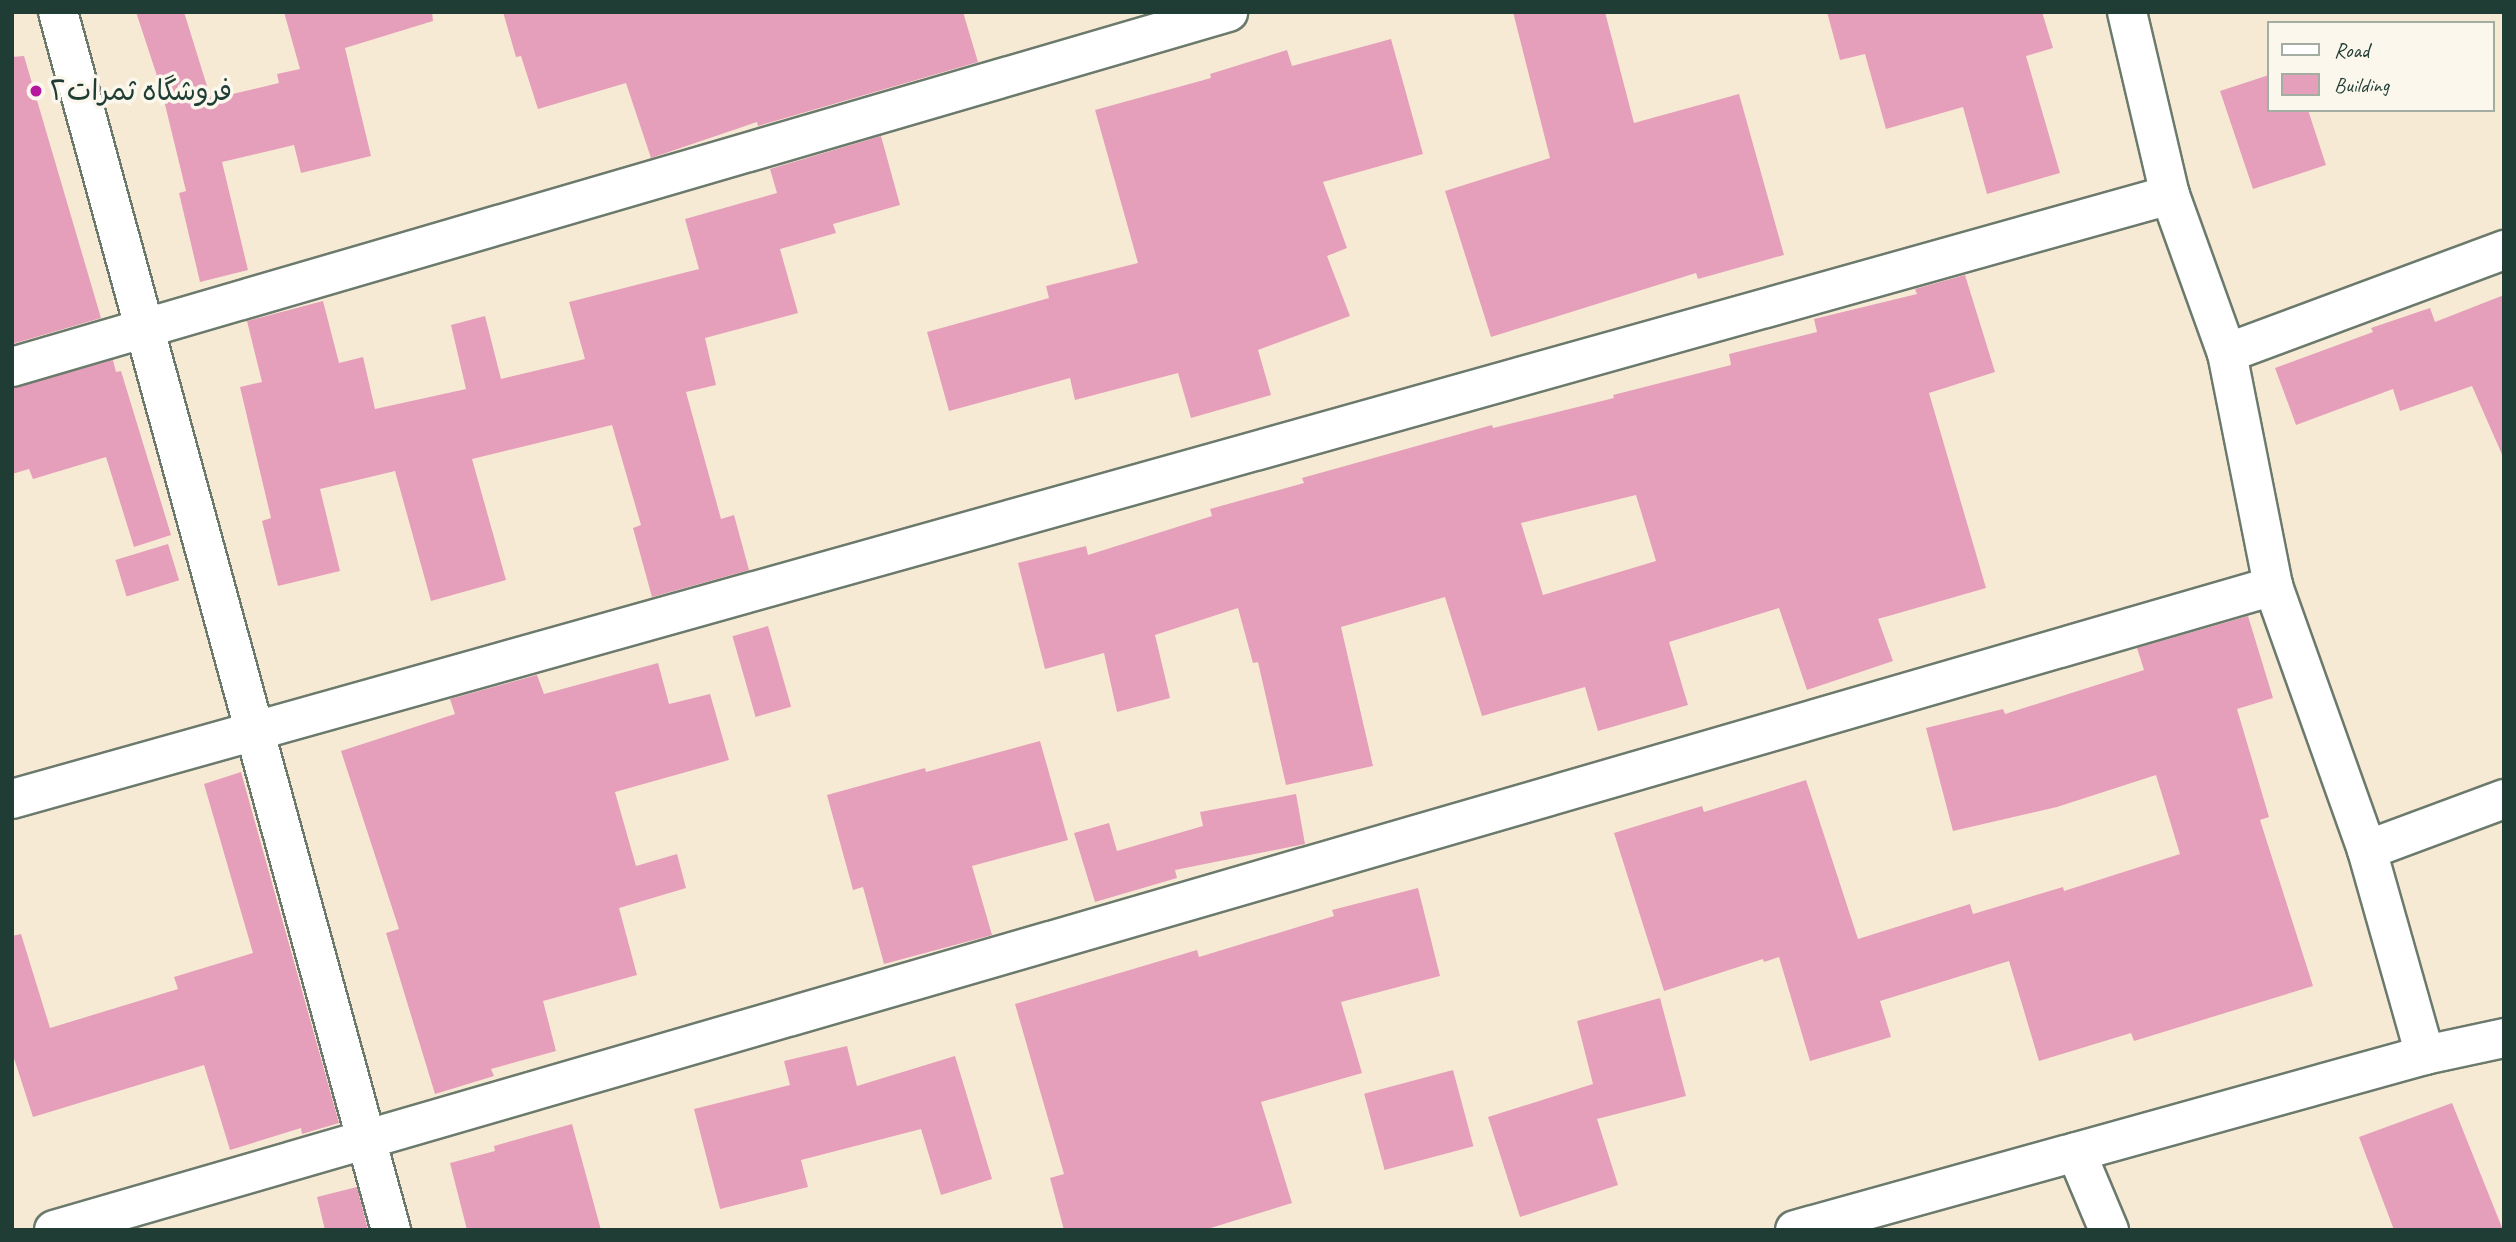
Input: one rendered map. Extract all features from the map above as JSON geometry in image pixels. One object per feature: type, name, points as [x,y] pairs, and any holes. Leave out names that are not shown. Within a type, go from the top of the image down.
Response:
[{"type":"street","points":[[58,12],[391,1230]]},
{"type":"street","points":[[12,367],[1228,12]]},
{"type":"street","points":[[2127,12],[2170,195],[2227,353],[2273,586],[2367,850],[2425,1055]]},
{"type":"street","points":[[12,799],[2170,195]]},
{"type":"street","points":[[2227,353],[2504,250]]},
{"type":"street","points":[[54,1230],[367,1142],[2273,586]]},
{"type":"street","points":[[2367,850],[2504,799]]},
{"type":"street","points":[[1795,1230],[2425,1055],[2504,1038]]},
{"type":"street","points":[[2076,1152],[2109,1230]]},
{"type":"building","points":[[136,12],[184,12],[211,99],[279,83],[277,74],[300,69],[284,12],[432,12],[433,21],[345,48],[371,156],[301,173],[294,145],[222,162],[248,270],[200,282],[179,193],[186,191],[161,88]]},
{"type":"building","points":[[503,12],[963,12],[978,62],[758,126],[757,122],[651,158],[626,83],[538,109],[521,56],[516,57]]},
{"type":"building","points":[[1513,12],[1605,12],[1634,123],[1739,94],[1784,255],[1698,279],[1696,273],[1491,337],[1445,191],[1550,158]]},
{"type":"building","points":[[1827,12],[2042,12],[2053,48],[2026,56],[2060,173],[1987,194],[1963,107],[1886,129],[1865,54],[1840,60]]},
{"type":"building","points":[[1391,39],[1423,154],[1323,182],[1347,248],[1327,256],[1350,316],[1258,350],[1271,395],[1191,418],[1178,373],[1075,400],[1070,378],[949,411],[927,332],[1049,298],[1046,286],[1138,263],[1095,110],[1211,78],[1210,74],[1287,50],[1292,66]]},
{"type":"building","points":[[24,56],[101,318],[12,344],[12,57]]},
{"type":"building","points":[[2268,75],[2268,112],[2309,112],[2326,165],[2253,189],[2220,91]]},
{"type":"building","points":[[881,136],[900,205],[833,224],[836,233],[780,249],[798,313],[705,338],[716,385],[686,392],[721,519],[734,515],[749,570],[652,597],[633,528],[641,525],[612,425],[472,459],[506,580],[431,601],[395,471],[320,489],[340,571],[278,586],[262,521],[271,518],[240,387],[262,382],[247,321],[323,301],[339,363],[363,357],[375,409],[466,389],[451,325],[485,316],[501,379],[585,359],[569,302],[699,269],[685,219],[777,193],[770,169]]},
{"type":"building","points":[[1965,275],[1995,372],[1929,393],[1986,588],[1878,619],[1893,661],[1807,690],[1779,608],[1669,642],[1688,705],[1598,731],[1585,687],[1482,716],[1445,597],[1341,627],[1373,766],[1286,785],[1258,662],[1253,663],[1238,608],[1155,635],[1170,698],[1117,712],[1104,653],[1045,669],[1018,563],[1086,546],[1088,555],[1212,516],[1210,509],[1304,483],[1302,478],[1492,425],[1493,428],[1614,398],[1613,395],[1731,365],[1729,354],[1817,332],[1814,319],[1917,294],[1915,289]],"holes":[[[1636,495],[1656,561],[1543,595],[1521,523]]]},
{"type":"building","points":[[2504,295],[2504,459],[2472,386],[2400,411],[2393,389],[2296,425],[2275,368],[2373,332],[2371,328],[2430,308],[2435,322]]},
{"type":"building","points":[[113,360],[116,372],[121,371],[171,535],[134,547],[106,457],[33,479],[29,469],[12,474],[12,388]]},
{"type":"building","points":[[168,544],[179,580],[127,596],[115,560]]},
{"type":"building","points":[[2248,616],[2273,698],[2237,709],[2269,817],[2260,820],[2313,986],[2134,1041],[2131,1033],[2039,1061],[2009,961],[1880,1001],[1891,1037],[1810,1061],[1779,957],[1764,962],[1763,959],[1664,991],[1614,833],[1702,806],[1704,812],[1806,780],[1858,939],[1970,904],[1973,914],[2063,887],[2064,891],[2180,854],[2156,775],[2057,807],[1953,831],[1926,728],[2003,709],[2005,714],[2144,670],[2137,648]]},
{"type":"building","points":[[768,626],[791,707],[756,717],[732,636]]},
{"type":"building","points":[[658,663],[669,704],[710,694],[729,760],[615,792],[636,866],[677,854],[686,888],[619,908],[637,975],[543,1001],[556,1051],[491,1069],[494,1076],[435,1094],[386,933],[399,929],[341,751],[455,714],[450,699],[537,675],[544,694]]},
{"type":"building","points":[[1040,741],[1068,840],[972,866],[992,935],[884,964],[863,887],[853,890],[827,795]]},
{"type":"building","points":[[241,772],[339,1123],[302,1134],[301,1128],[230,1150],[204,1065],[33,1117],[12,1052],[12,936],[21,934],[50,1028],[178,989],[174,977],[253,953],[204,784]]},
{"type":"building","points":[[1296,794],[1305,844],[1175,870],[1177,878],[1095,902],[1074,833],[1109,823],[1117,851],[1203,826],[1200,812]]},
{"type":"building","points":[[1418,888],[1440,976],[1341,1002],[1362,1073],[1261,1102],[1292,1203],[1204,1230],[1064,1230],[1050,1178],[1064,1174],[1015,1004],[1197,950],[1199,957],[1334,916],[1332,910]]},
{"type":"building","points":[[1660,998],[1686,1096],[1597,1119],[1618,1185],[1520,1217],[1488,1117],[1593,1084],[1577,1021]]},
{"type":"building","points":[[847,1046],[857,1086],[955,1056],[992,1179],[941,1195],[921,1129],[801,1160],[808,1187],[720,1209],[694,1109],[790,1085],[784,1061]]},
{"type":"building","points":[[1453,1070],[1473,1146],[1385,1170],[1364,1094]]},
{"type":"building","points":[[2452,1103],[2503,1230],[2394,1230],[2359,1137]]},
{"type":"building","points":[[572,1124],[601,1230],[467,1230],[450,1163],[495,1151],[494,1146]]},
{"type":"building","points":[[357,1187],[368,1230],[325,1230],[317,1197]]},
{"type":"place","name":"فروشگاه ثمرات٢","points":[[36,91]]}]
